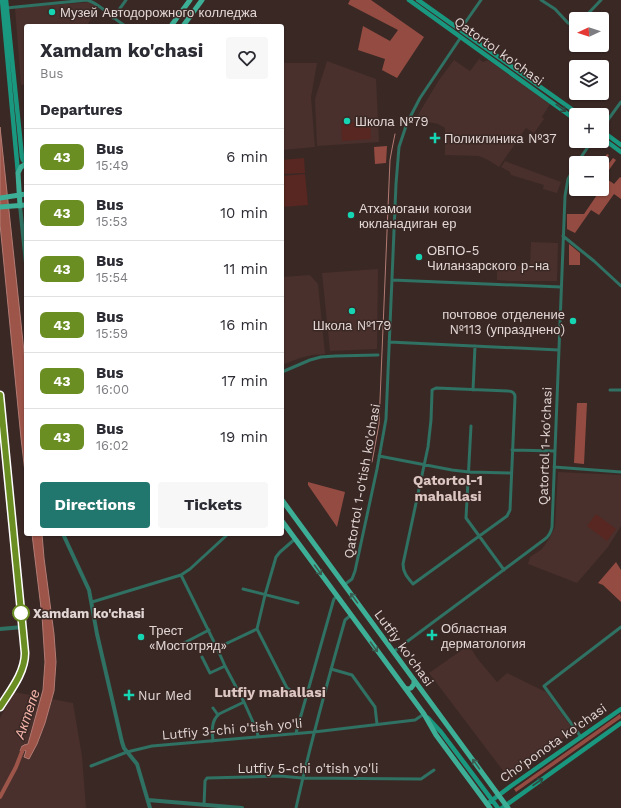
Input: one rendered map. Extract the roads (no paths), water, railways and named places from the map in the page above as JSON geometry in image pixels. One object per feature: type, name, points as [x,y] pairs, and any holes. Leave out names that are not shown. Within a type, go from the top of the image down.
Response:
[{"type":"main road","points":[[2,0],[5,8],[22,157],[24,161]]},
{"type":"main road","points":[[0,207],[23,206],[20,196],[18,173],[5,8],[6,0]]},
{"type":"main road","points":[[172,24],[190,0]]},
{"type":"main road","points":[[184,24],[202,0]]},
{"type":"main road","name":"Qatortol ko'chasi","points":[[409,0],[570,108]]},
{"type":"main road","name":"Qatortol ko'chasi","points":[[418,0],[569,115]]},
{"type":"main road","points":[[550,101],[553,96]]},
{"type":"main road","points":[[609,136],[621,145]]},
{"type":"main road","points":[[609,143],[621,152]]},
{"type":"main road","points":[[18,173],[20,167],[24,164]]},
{"type":"main road","points":[[0,198],[24,195]]},
{"type":"main road","name":"Lutfiy ko'chasi","points":[[284,503],[499,796],[505,807]]},
{"type":"main road","name":"Lutfiy ko'chasi","points":[[284,524],[404,688],[424,714],[441,732],[498,808]]},
{"type":"main road","points":[[404,688],[411,688],[414,684],[414,680]]},
{"type":"main road","name":"Cho'ponota ko'chasi","points":[[487,807],[492,801],[621,709]]},
{"type":"main road","name":"Lutfiy ko'chasi","points":[[424,714],[436,735],[487,807]]},
{"type":"main road","name":"Cho'ponota ko'chasi","points":[[505,807],[621,723]]},
{"type":"street","points":[[5,8],[82,0],[93,2],[122,24]]},
{"type":"street","points":[[113,18],[126,0]]},
{"type":"street","name":"Qatortol 1-o'tish ko'chasi","points":[[344,585],[352,579],[355,571],[386,419],[398,147],[415,106],[481,0]]},
{"type":"street","points":[[541,0],[555,9],[569,24]]},
{"type":"street","points":[[590,12],[601,0]]},
{"type":"street","points":[[609,118],[621,102]]},
{"type":"street","name":"Qatortol 1-ko'chasi","points":[[393,652],[547,538],[550,534],[552,527],[565,196],[569,176]]},
{"type":"street","points":[[23,206],[24,244]]},
{"type":"street","points":[[563,236],[594,261],[621,286]]},
{"type":"street","points":[[392,280],[561,287]]},
{"type":"street","points":[[390,342],[559,350]]},
{"type":"street","points":[[473,390],[475,346]]},
{"type":"street","points":[[284,371],[304,362],[321,357],[378,355]]},
{"type":"street","points":[[436,388],[508,391],[514,393],[512,450],[510,512],[507,516],[413,584],[403,570],[403,564],[431,427],[432,390],[436,388]]},
{"type":"street","points":[[610,390],[621,390]]},
{"type":"street","points":[[0,395],[25,653],[23,666],[0,707]]},
{"type":"street","points":[[471,426],[466,518],[504,570]]},
{"type":"street","points":[[512,450],[555,451]]},
{"type":"street","points":[[379,456],[446,470],[511,473]]},
{"type":"street","points":[[554,467],[621,472]]},
{"type":"street","points":[[64,536],[87,586],[92,602],[97,634],[122,742],[138,767],[150,808]]},
{"type":"street","points":[[92,602],[181,575],[190,570],[226,536]]},
{"type":"street","points":[[295,538],[276,557],[257,629],[287,688],[307,695]]},
{"type":"street","points":[[181,575],[244,702],[258,736]]},
{"type":"street","points":[[243,589],[298,603]]},
{"type":"street","points":[[296,733],[333,602],[337,596]]},
{"type":"street","points":[[296,808],[302,778],[331,669],[345,620],[351,615]]},
{"type":"street","points":[[0,629],[23,627]]},
{"type":"street","points":[[582,737],[544,686],[621,627]]},
{"type":"street","points":[[217,648],[257,629]]},
{"type":"street","points":[[182,644],[209,630]]},
{"type":"street","points":[[202,657],[210,673],[225,666]]},
{"type":"street","points":[[331,669],[352,675],[375,707],[376,724]]},
{"type":"street","points":[[213,741],[212,734],[215,718],[244,702]]},
{"type":"street","points":[[213,708],[218,715]]},
{"type":"street","name":"Lutfiy 3-chi o'tish yo'li","points":[[91,766],[127,752],[152,746],[314,732],[415,720],[424,714]]},
{"type":"street","name":"Lutfiy 5-chi o'tish yo'li","points":[[204,805],[205,781],[207,778],[280,776],[302,778],[421,779],[434,770]]},
{"type":"street","points":[[148,800],[242,808]]},
{"type":"waterway","points":[[372,462],[379,424],[390,160],[395,134]]},
{"type":"waterway","name":"Актепе","points":[[0,797],[16,767],[23,749]]},
{"type":"place","name":"Музей Автодорожного колледжа","points":[[52,12]]},
{"type":"place","name":"Школа №79","points":[[347,121]]},
{"type":"place","name":"Поликлиника №37","points":[[435,138]]},
{"type":"place","name":"Атхамогани когози юкланадиган ер","points":[[351,215]]},
{"type":"place","name":"ОВПО-5 Чиланзарского р-на","points":[[419,257]]},
{"type":"place","name":"Школа №179","points":[[352,311]]},
{"type":"place","name":"почтовое отделение №113 (упразднено)","points":[[573,321]]},
{"type":"place","name":"Xamdam ko'chasi","points":[[21,613]]},
{"type":"place","name":"Областная дерматология","points":[[432,635]]},
{"type":"place","name":"Трест «Мостотряд»","points":[[141,637]]},
{"type":"place","name":"Nur Med","points":[[129,695]]},
{"type":"district","name":"Qatortol-1 mahallasi","points":[[448,488]]},
{"type":"district","name":"Lutfiy mahallasi","points":[[270,692]]}]
